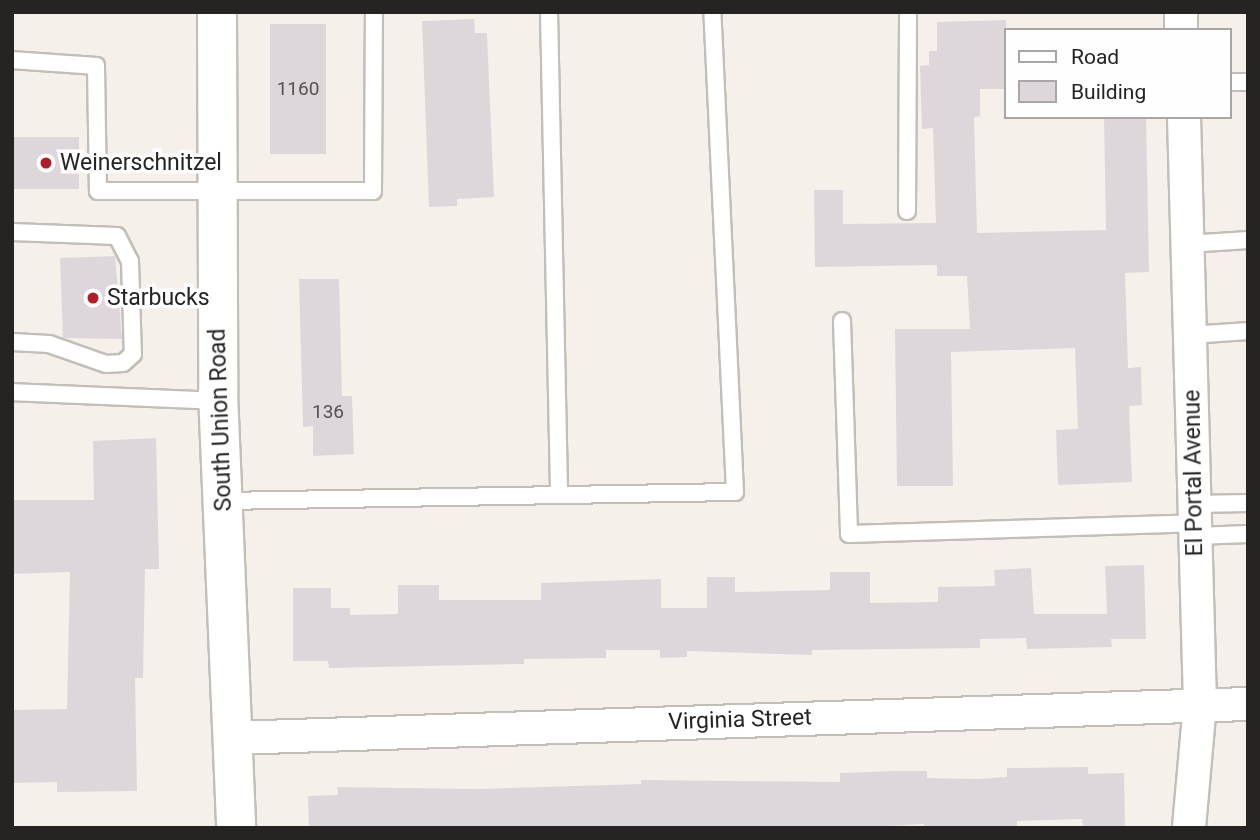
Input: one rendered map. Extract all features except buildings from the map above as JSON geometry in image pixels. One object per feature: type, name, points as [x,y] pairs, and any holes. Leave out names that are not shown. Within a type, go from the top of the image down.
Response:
[{"type":"street","name":"South Union Road","points":[[217,12],[218,401],[236,828]]},
{"type":"street","name":"El Portal Avenue","points":[[1184,119],[1200,704],[1189,828]]},
{"type":"street","name":"Virginia Street","points":[[233,738],[1248,704]]},
{"type":"lane","points":[[12,60],[96,66],[98,191],[217,188],[373,191],[374,12]]},
{"type":"lane","points":[[549,12],[559,495]]},
{"type":"lane","points":[[222,501],[735,492],[712,12]]},
{"type":"lane","points":[[907,211],[908,12]]},
{"type":"lane","points":[[12,232],[117,236],[131,261],[133,354],[123,363],[106,364],[49,344],[12,342]]},
{"type":"lane","points":[[1188,244],[1248,240]]},
{"type":"lane","points":[[842,321],[849,534],[1195,521],[1248,534]]},
{"type":"lane","points":[[1191,335],[1248,331]]},
{"type":"lane","points":[[12,392],[218,401]]},
{"type":"lane","points":[[1195,521],[1248,503]]},
{"type":"place","name":"Weinerschnitzel","points":[[46,163]]},
{"type":"place","name":"Starbucks","points":[[93,298]]}]
